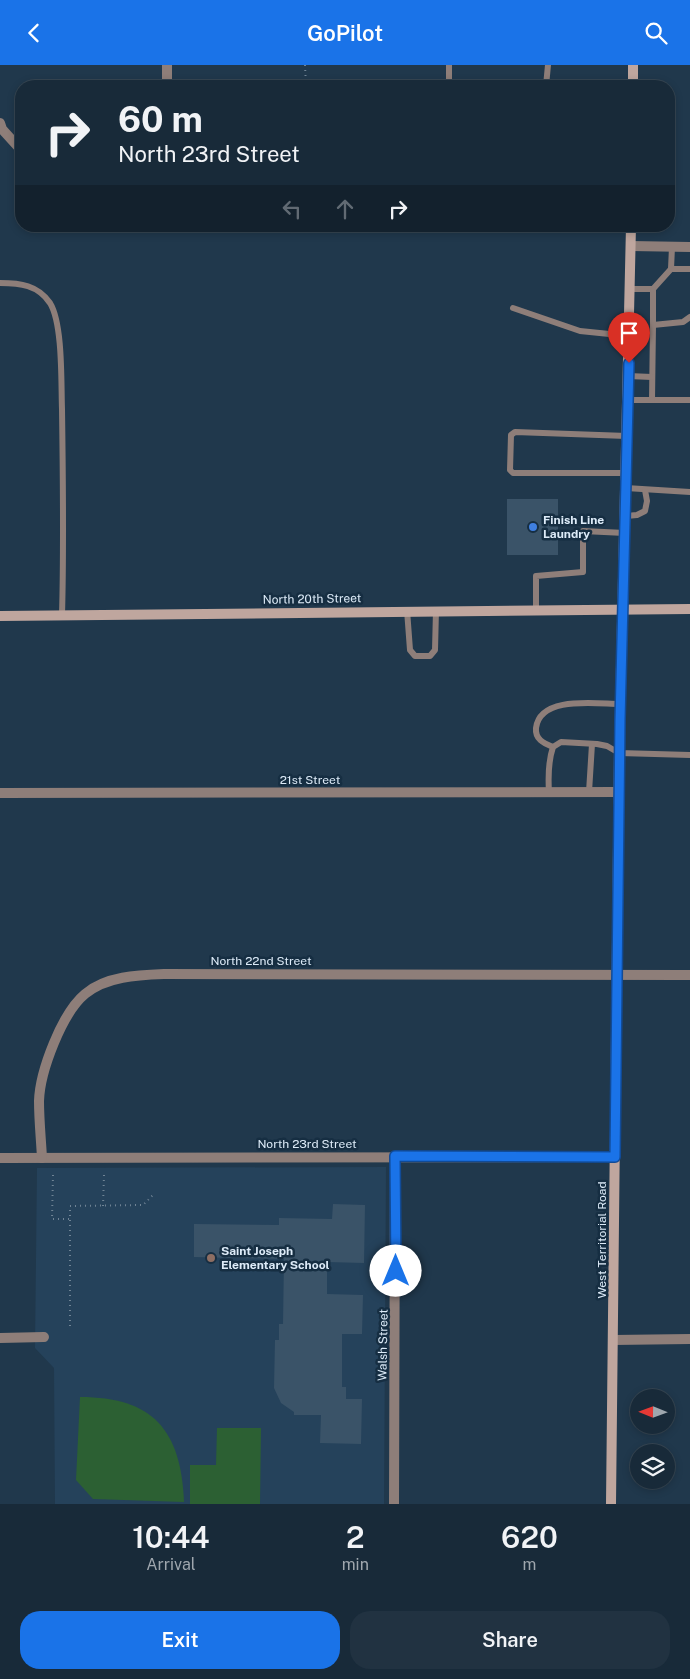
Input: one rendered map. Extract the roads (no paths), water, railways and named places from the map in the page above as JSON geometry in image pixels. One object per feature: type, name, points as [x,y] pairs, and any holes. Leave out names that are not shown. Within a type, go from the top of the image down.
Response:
[{"type":"street","points":[[167,65],[167,80]]},
{"type":"street","points":[[633,65],[633,80]]},
{"type":"street","points":[[0,123],[2,129],[15,143]]},
{"type":"street","name":"West Territorial Road","points":[[611,1504],[619,753],[624,608],[631,232]]},
{"type":"street","points":[[631,246],[690,247]]},
{"type":"street","name":"North 20th Street","points":[[0,615],[624,608],[690,609]]},
{"type":"street","name":"21st Street","points":[[0,793],[619,792]]},
{"type":"street","name":"North 22nd Street","points":[[42,1158],[39,1100],[42,1078],[64,1022],[85,994],[106,982],[134,976],[165,974],[690,975]]},
{"type":"street","name":"Walsh Street","points":[[394,1504],[395,1156]]},
{"type":"street","name":"North 23rd Street","points":[[0,1158],[615,1157]]},
{"type":"street","points":[[0,1338],[44,1337]]},
{"type":"street","points":[[613,1340],[690,1339]]},
{"type":"lane","points":[[449,65],[449,80]]},
{"type":"lane","points":[[547,80],[548,65]]},
{"type":"lane","points":[[652,400],[653,289],[671,269],[672,247]]},
{"type":"lane","points":[[671,269],[690,269]]},
{"type":"lane","points":[[0,283],[17,283],[37,288],[51,304],[60,341],[64,538],[62,615]]},
{"type":"lane","points":[[630,289],[653,289]]},
{"type":"lane","points":[[513,308],[580,331],[629,336]]},
{"type":"lane","points":[[653,325],[683,322],[690,317]]},
{"type":"lane","points":[[628,376],[652,377]]},
{"type":"lane","points":[[628,400],[690,400]]},
{"type":"lane","points":[[626,473],[513,473],[510,471],[511,435],[515,432],[627,436]]},
{"type":"lane","points":[[626,488],[690,492]]},
{"type":"lane","points":[[626,516],[637,515],[645,511],[647,501],[645,490]]},
{"type":"lane","points":[[536,609],[536,576],[583,572],[583,531],[625,533]]},
{"type":"lane","points":[[407,611],[412,653],[415,656],[430,656],[435,650],[436,610]]},
{"type":"lane","points":[[552,747],[540,741],[536,733],[537,723],[549,708],[562,705],[620,704]]},
{"type":"lane","points":[[552,747],[561,742],[602,744],[619,753],[690,755]]},
{"type":"lane","points":[[589,792],[592,744]]},
{"type":"lane","points":[[549,792],[548,768],[552,747]]},
{"type":"place","name":"Finish Line Laundry","points":[[533,527]]},
{"type":"place","name":"Saint Joseph Elementary School","points":[[211,1258]]}]
